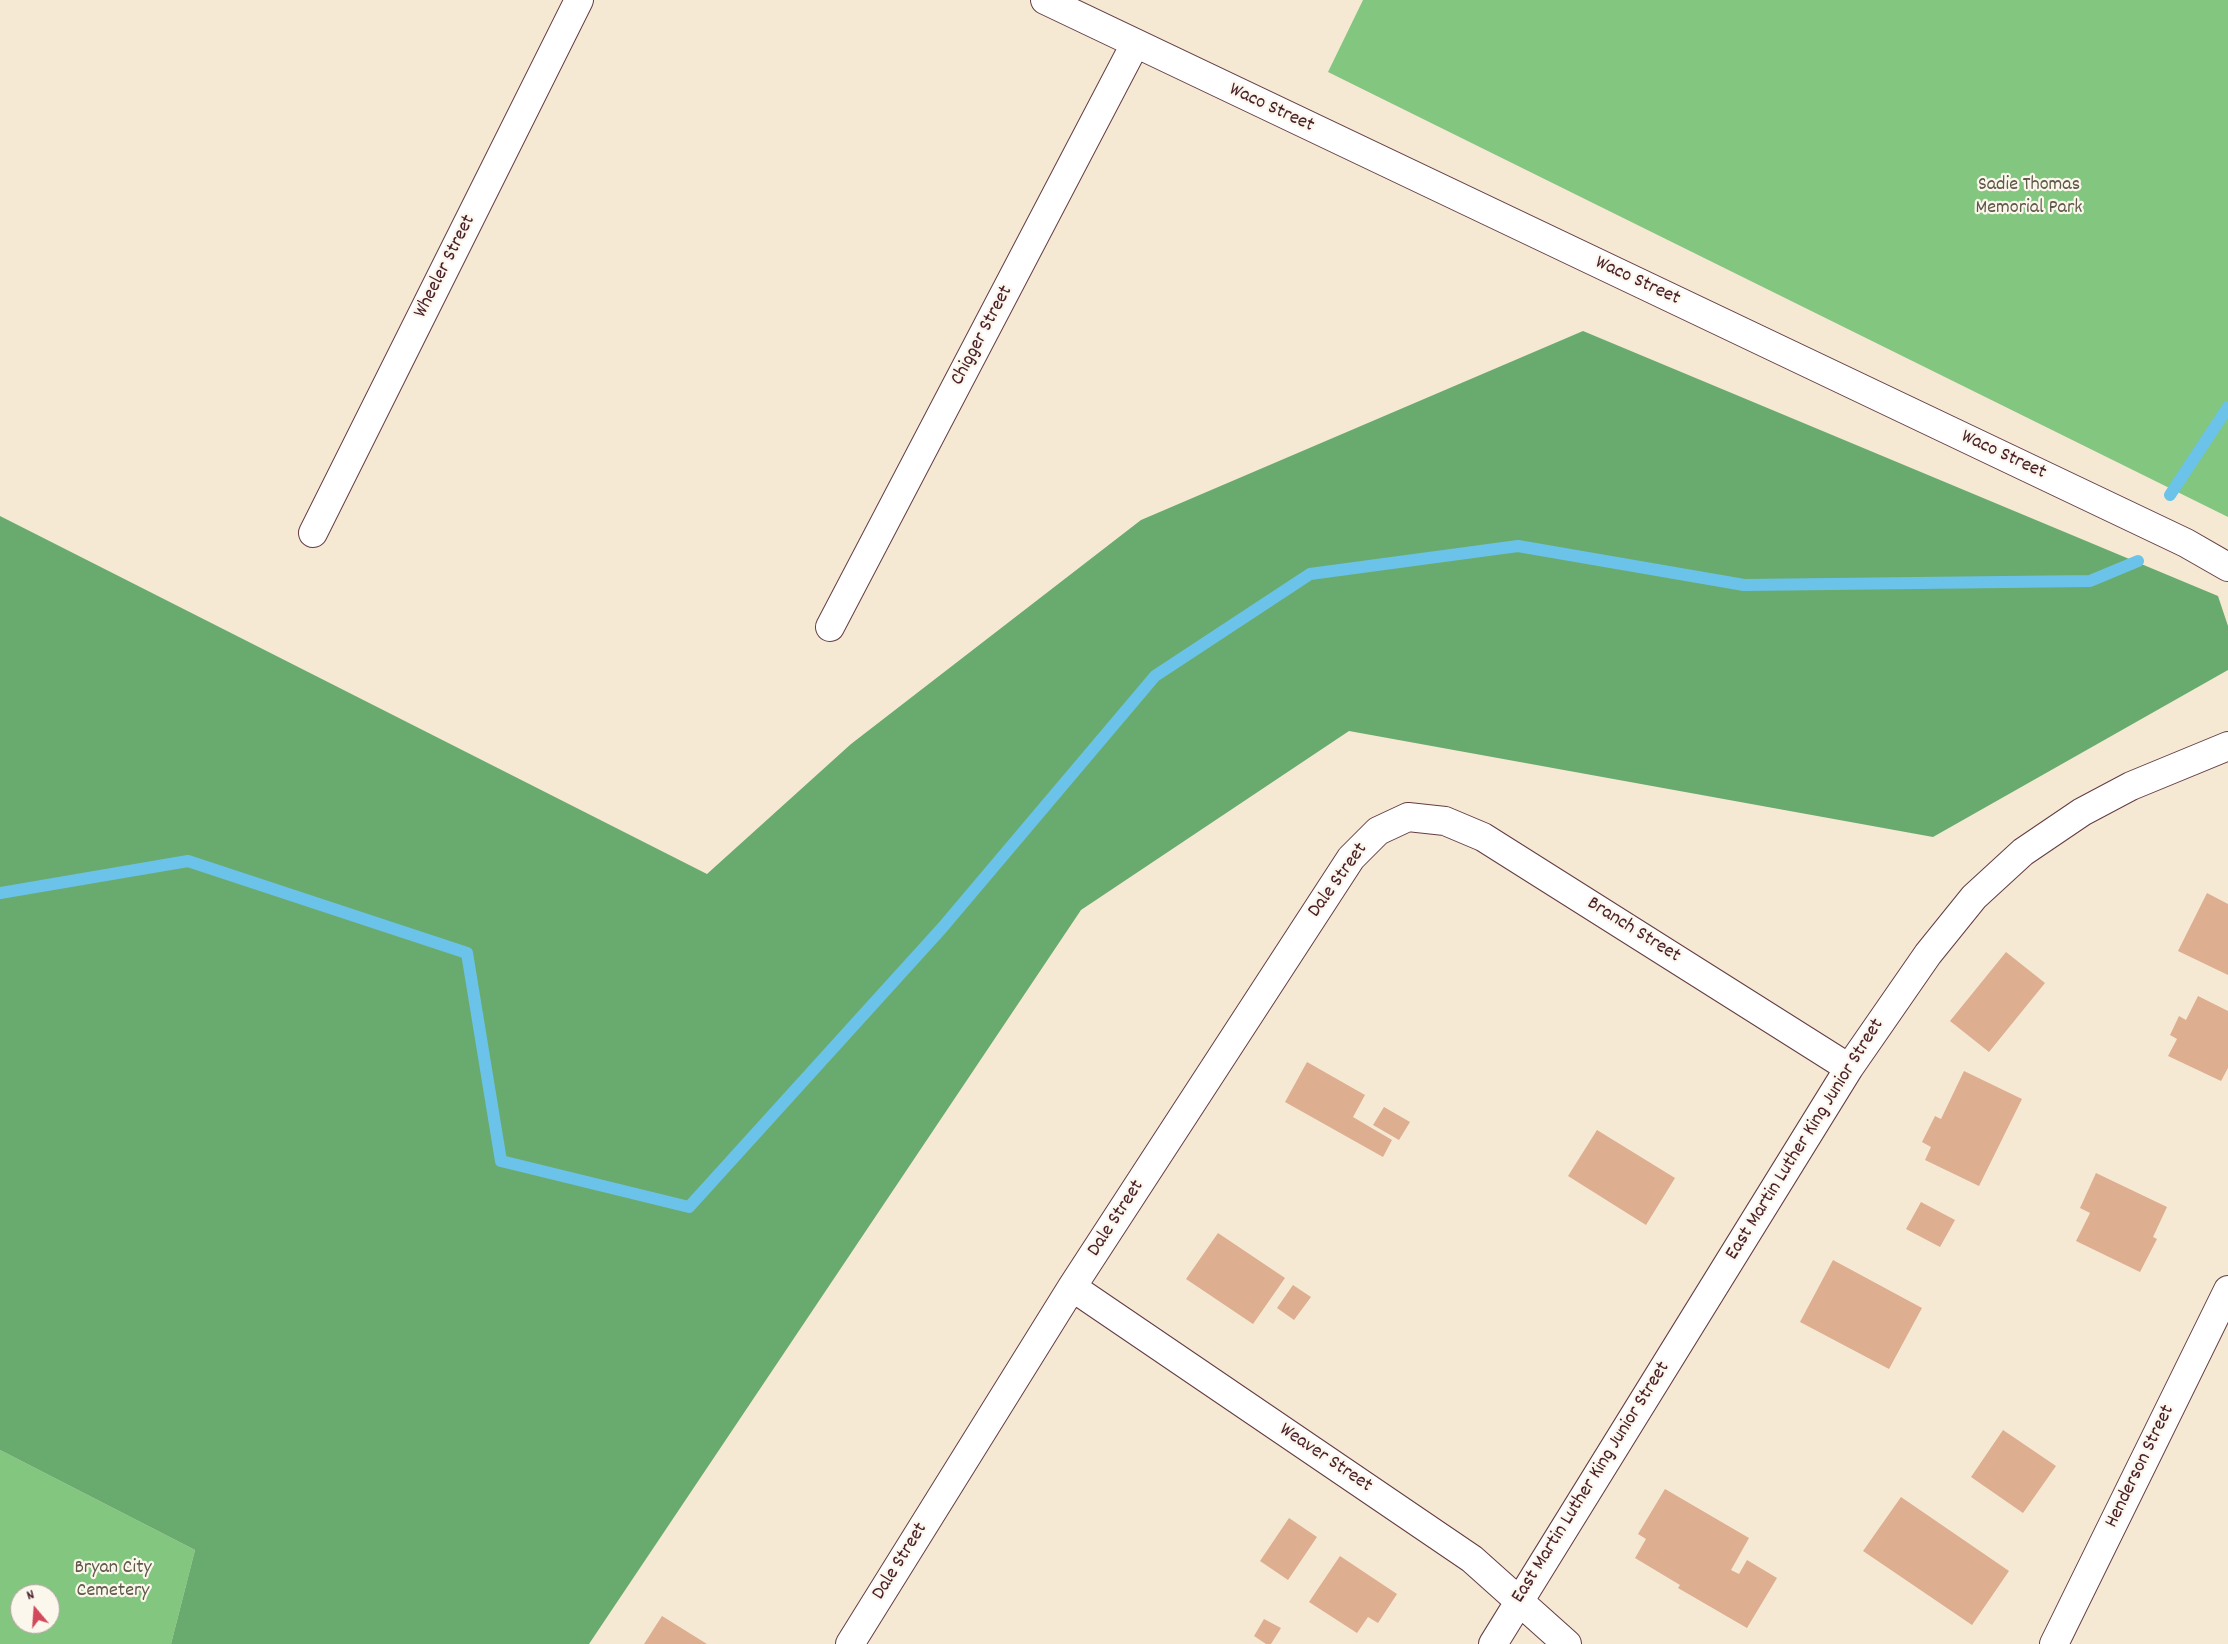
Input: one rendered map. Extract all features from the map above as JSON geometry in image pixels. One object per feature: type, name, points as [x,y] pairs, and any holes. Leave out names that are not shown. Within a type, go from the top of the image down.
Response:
[{"type":"street","name":"Wheeler Street","points":[[313,533],[579,0]]},
{"type":"street","name":"Waco Street","points":[[1045,0],[2186,543],[2228,567]]},
{"type":"street","name":"Chigger Street","points":[[830,628],[1135,44]]},
{"type":"street","name":"East Martin Luther King Junior Street","points":[[1493,1644],[1849,1068],[1928,954],[1969,904],[2023,852],[2082,812],[2123,791],[2228,746]]},
{"type":"street","name":"Branch Street","points":[[1408,817],[1445,821],[1482,836],[1849,1068]]},
{"type":"street","name":"Dale Street","points":[[850,1644],[1072,1287],[1351,858],[1378,831],[1408,817]]},
{"type":"street","name":"Weaver Street","points":[[1072,1287],[1472,1559],[1567,1644]]},
{"type":"street","name":"Henderson Street","points":[[2054,1644],[2228,1290]]},
{"type":"green space","name":"Sadie Thomas Memorial Park","points":[[1363,0],[2228,0],[2228,517],[1328,72]]},
{"type":"green space","points":[[1583,331],[2218,596],[2228,626],[2228,670],[1933,837],[1349,731],[1081,910],[589,1644],[171,1644],[195,1550],[0,1450],[0,516],[707,874],[851,744],[1141,520]]},
{"type":"green space","name":"Bryan City Cemetery","points":[[0,1450],[195,1550],[171,1644],[0,1644]]},
{"type":"building","points":[[2207,893],[2228,904],[2228,975],[2178,951]]},
{"type":"building","points":[[2006,952],[2045,983],[1989,1052],[1950,1021]]},
{"type":"building","points":[[2198,996],[2228,1011],[2228,1068],[2221,1081],[2168,1056],[2177,1039],[2170,1035],[2179,1016],[2186,1020]]},
{"type":"building","points":[[1307,1062],[1365,1095],[1353,1117],[1392,1140],[1383,1157],[1285,1102]]},
{"type":"building","points":[[1964,1071],[2022,1099],[1979,1186],[1925,1160],[1931,1147],[1922,1142],[1935,1116],[1941,1119]]},
{"type":"building","points":[[1384,1107],[1410,1122],[1399,1140],[1373,1125]]},
{"type":"building","points":[[1597,1130],[1675,1178],[1646,1225],[1568,1176]]},
{"type":"building","points":[[2096,1173],[2167,1207],[2153,1237],[2157,1239],[2140,1272],[2076,1241],[2090,1213],[2080,1208]]},
{"type":"building","points":[[1921,1202],[1955,1220],[1940,1247],[1906,1229]]},
{"type":"building","points":[[1218,1233],[1285,1278],[1253,1324],[1186,1279]]},
{"type":"building","points":[[1833,1260],[1922,1308],[1889,1369],[1800,1322]]},
{"type":"building","points":[[1293,1285],[1311,1297],[1294,1320],[1277,1308]]},
{"type":"building","points":[[2003,1430],[2056,1466],[2023,1513],[1971,1477]]},
{"type":"building","points":[[1665,1489],[1749,1538],[1731,1570],[1739,1574],[1747,1560],[1777,1578],[1747,1628],[1678,1588],[1680,1585],[1635,1558],[1646,1539],[1638,1534]]},
{"type":"building","points":[[1901,1497],[2009,1571],[1972,1625],[1863,1551]]},
{"type":"building","points":[[1289,1518],[1317,1537],[1288,1580],[1260,1561]]},
{"type":"building","points":[[1340,1556],[1397,1594],[1378,1623],[1368,1617],[1357,1633],[1309,1602]]},
{"type":"building","points":[[662,1616],[707,1644],[644,1644]]},
{"type":"building","points":[[1264,1619],[1281,1628],[1271,1644],[1266,1644],[1254,1636]]},
{"type":"waterway","points":[[2170,495],[2228,407]]},
{"type":"waterway","points":[[0,893],[188,861],[467,953],[501,1161],[689,1207],[942,928],[1155,676],[1310,574],[1518,546],[1744,585],[2090,581],[2138,561]]}]
